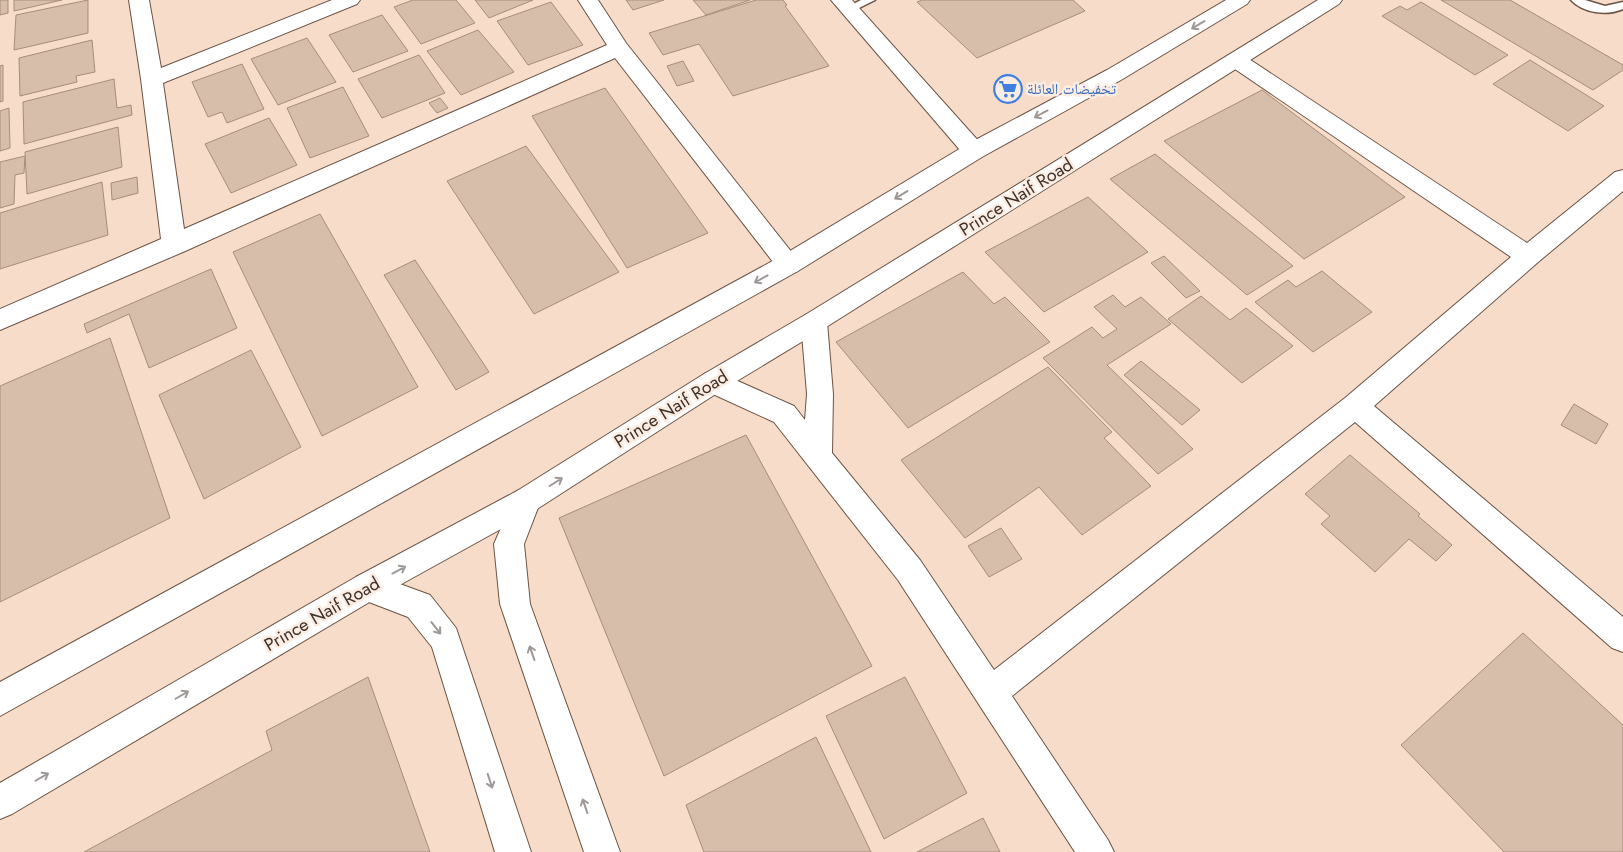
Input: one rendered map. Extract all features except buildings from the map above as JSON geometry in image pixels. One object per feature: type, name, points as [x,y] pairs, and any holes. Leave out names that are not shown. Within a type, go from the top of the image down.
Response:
[{"type":"street","points":[[139,0],[152,79],[174,245]]},
{"type":"street","points":[[152,79],[350,0]]},
{"type":"street","points":[[588,0],[619,48],[789,264]]},
{"type":"street","points":[[0,700],[789,264],[974,151],[1114,75],[1240,0]]},
{"type":"street","name":"Prince Naif Road","points":[[0,802],[367,587],[528,500],[713,382],[814,322],[1332,0]]},
{"type":"street","points":[[845,5],[974,151]]},
{"type":"street","points":[[0,320],[619,48]]},
{"type":"street","points":[[1236,60],[1528,256]]},
{"type":"street","points":[[990,693],[1355,406],[1528,256],[1623,178]]},
{"type":"street","points":[[814,322],[820,394],[818,458]]},
{"type":"street","points":[[713,382],[784,414],[909,570],[1096,852]]},
{"type":"street","points":[[1355,406],[1623,637]]},
{"type":"street","points":[[528,500],[509,544],[515,604],[602,852]]},
{"type":"street","points":[[367,587],[419,606],[445,639],[513,852]]},
{"type":"lane","points":[[845,5],[870,0]]},
{"type":"lane","points":[[1576,0],[1608,11],[1623,5]]},
{"type":"place","name":"تخفيضات العائلة","points":[[1008,89]]}]
